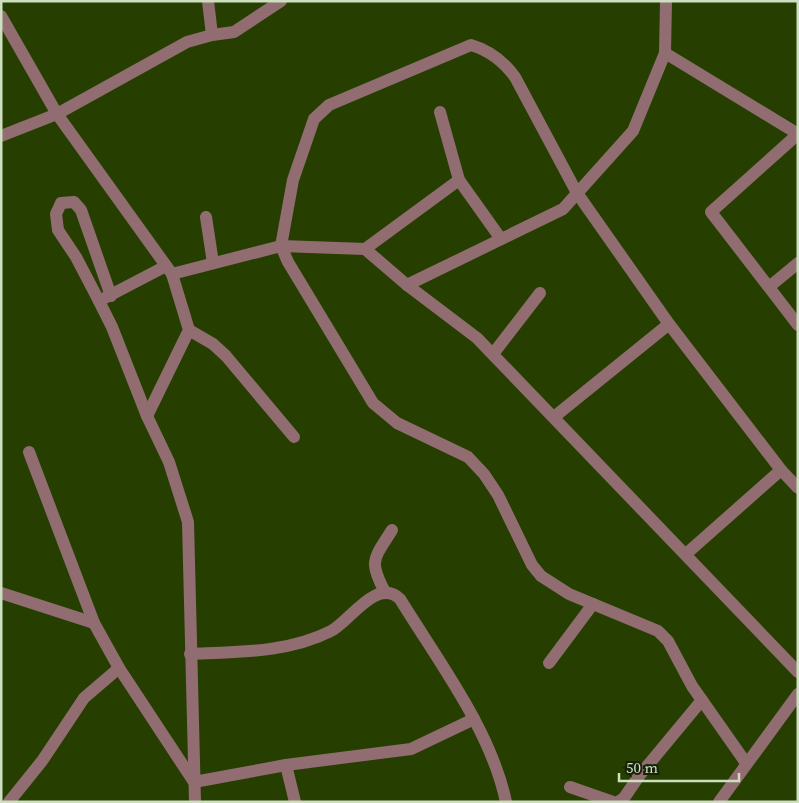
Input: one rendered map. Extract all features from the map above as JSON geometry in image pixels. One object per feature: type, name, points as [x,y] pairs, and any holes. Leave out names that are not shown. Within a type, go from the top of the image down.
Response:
[{"type":"street","points":[[208,1],[212,34]]},
{"type":"street","points":[[1,136],[57,114],[187,42],[212,34],[234,32],[280,1]]},
{"type":"street","points":[[406,285],[563,209],[632,131],[665,53],[666,1]]},
{"type":"street","points":[[1,16],[57,114],[169,270],[189,330],[213,344],[226,356],[294,437]]},
{"type":"street","points":[[746,764],[702,700],[668,641],[658,631],[569,594],[541,576],[532,565],[498,495],[484,474],[468,457],[397,424],[373,403],[288,262],[281,246],[293,180],[314,119],[321,111],[470,45],[482,48],[501,62],[515,77],[576,193],[669,324],[781,470],[798,488]]},
{"type":"street","points":[[665,53],[798,134],[711,212],[798,325]]},
{"type":"street","points":[[440,112],[459,180],[501,239]]},
{"type":"street","points":[[105,298],[169,270],[213,263],[281,246],[364,249],[459,180]]},
{"type":"street","points":[[105,298],[58,230],[56,214],[61,203],[74,202],[81,210],[105,298],[112,326],[147,416],[169,462],[188,522],[192,597],[190,654],[195,802]]},
{"type":"street","points":[[206,217],[213,263]]},
{"type":"street","points":[[364,249],[406,285],[477,338],[798,672]]},
{"type":"street","points":[[769,287],[798,263]]},
{"type":"street","points":[[493,354],[540,293]]},
{"type":"street","points":[[554,417],[669,324]]},
{"type":"street","points":[[147,416],[189,330]]},
{"type":"street","points":[[29,452],[94,623],[119,668],[194,782]]},
{"type":"street","points":[[686,554],[781,470]]},
{"type":"street","points":[[385,592],[373,567],[376,555],[392,530]]},
{"type":"street","points":[[190,654],[254,652],[308,641],[341,625],[374,596],[385,592],[393,593],[400,599],[474,719],[502,784],[506,802]]},
{"type":"street","points":[[1,594],[94,623]]},
{"type":"street","points":[[549,663],[593,604]]},
{"type":"street","points":[[9,802],[42,761],[84,698],[119,668]]},
{"type":"street","points":[[719,802],[798,694]]},
{"type":"street","points":[[618,802],[624,798],[639,776],[702,700]]},
{"type":"street","points":[[194,782],[286,765],[411,749],[474,719]]},
{"type":"street","points":[[286,765],[295,802]]},
{"type":"street","points":[[570,787],[580,797],[613,802]]}]
